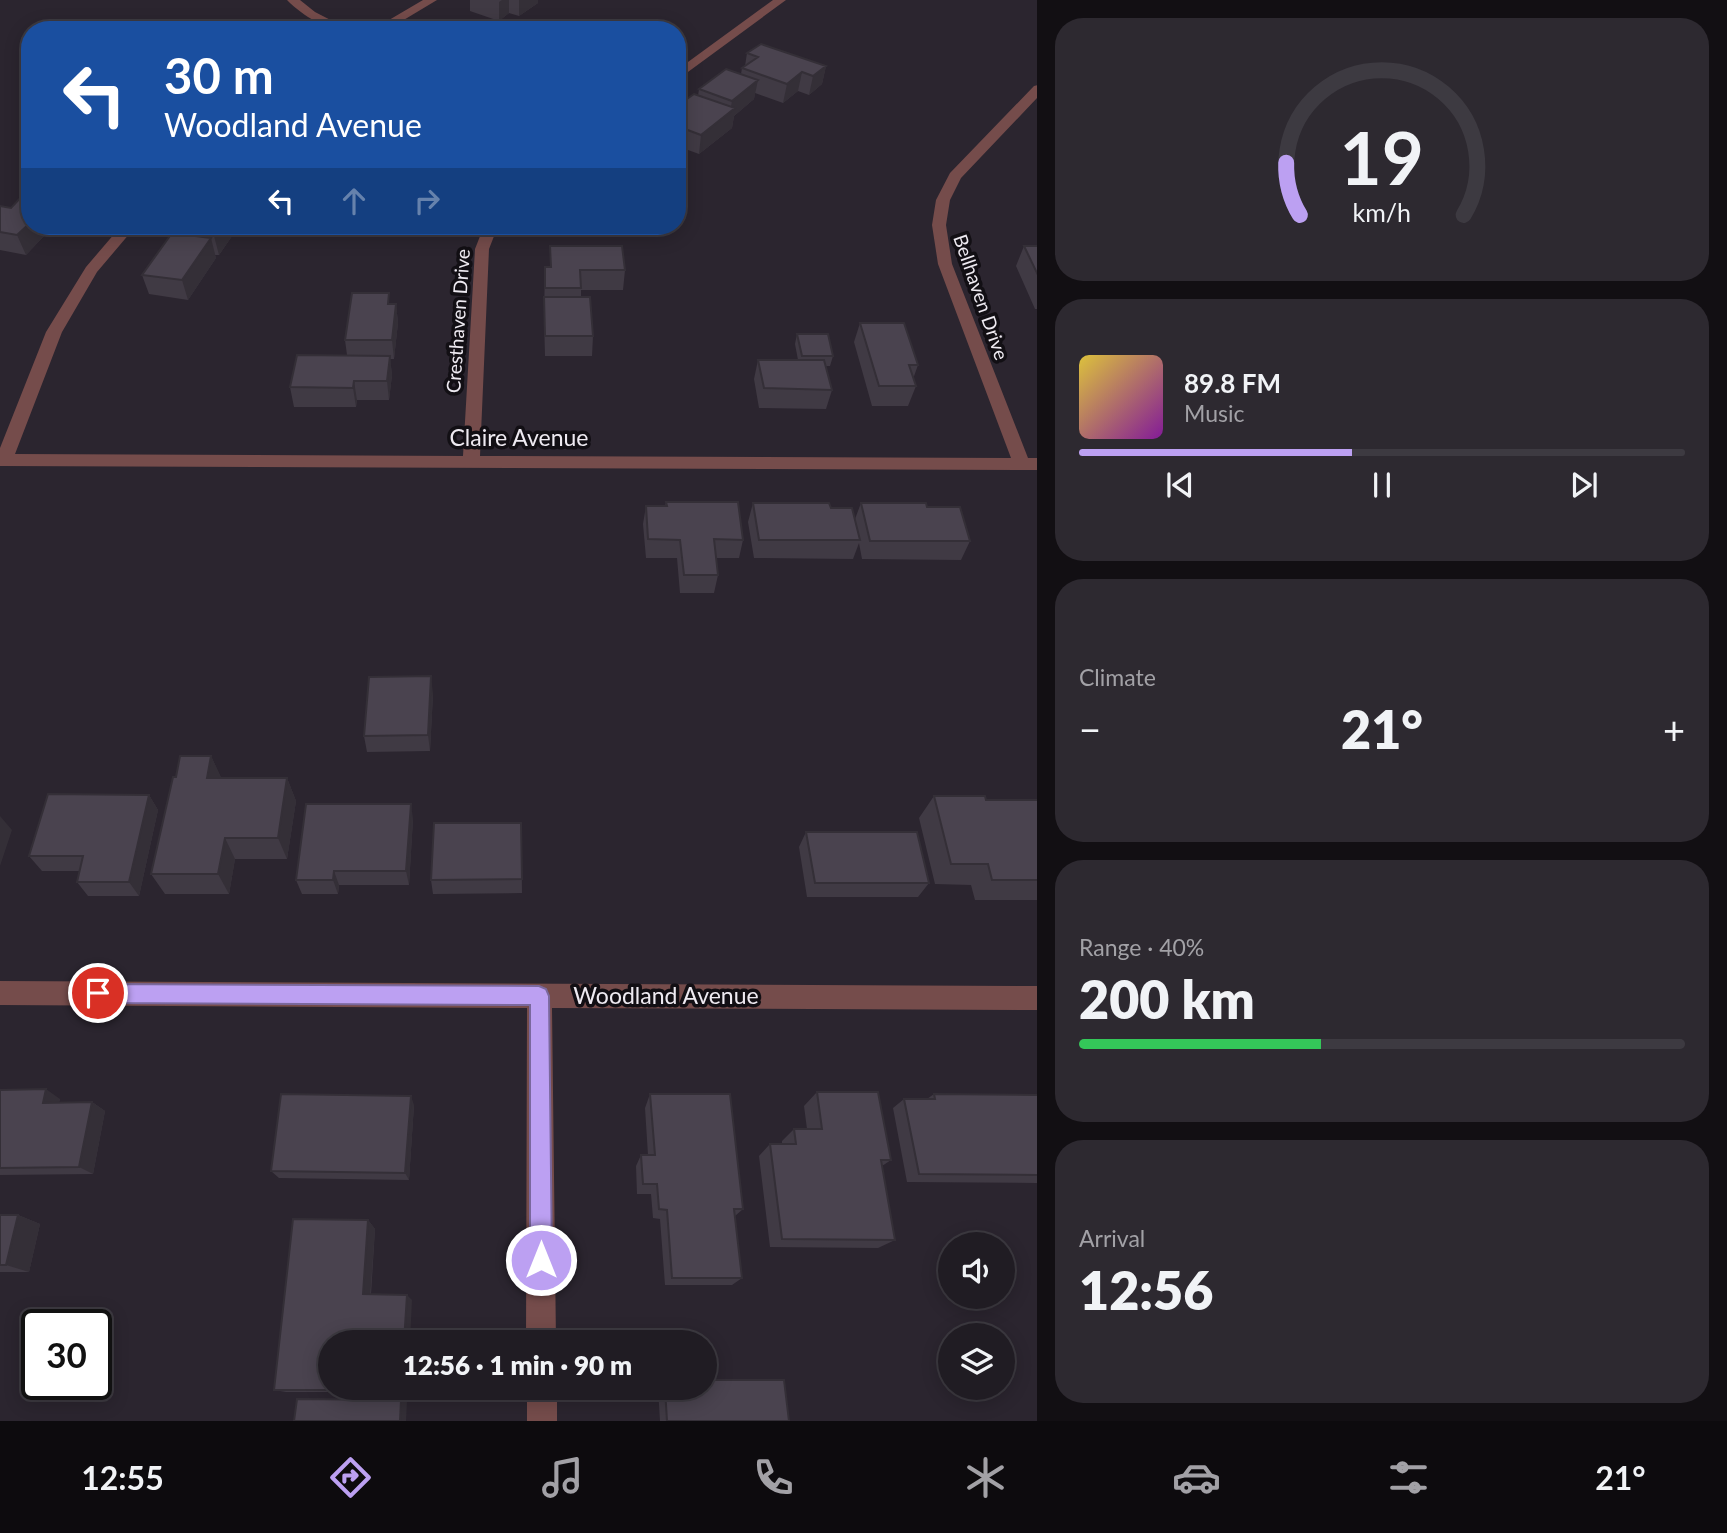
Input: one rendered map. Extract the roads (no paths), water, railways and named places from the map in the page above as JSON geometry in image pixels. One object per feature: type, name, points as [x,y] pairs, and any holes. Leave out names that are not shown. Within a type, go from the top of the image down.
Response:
[{"type":"street","points":[[293,0],[325,21]]},
{"type":"street","points":[[394,21],[431,0]]},
{"type":"street","points":[[686,69],[780,0]]},
{"type":"street","name":"Bellhaven Drive","points":[[1030,464],[945,264],[939,225],[943,200],[955,176],[1037,90]]},
{"type":"street","points":[[2,460],[54,332],[91,270],[121,235]]},
{"type":"street","name":"Cresthaven Drive","points":[[471,462],[482,250],[488,235]]},
{"type":"street","name":"Claire Avenue","points":[[2,460],[1030,464]]},
{"type":"street","name":"Woodland Avenue","points":[[0,993],[1037,998]]},
{"type":"street","points":[[539,996],[541,1330]]},
{"type":"street","points":[[542,1400],[542,1421]]}]
